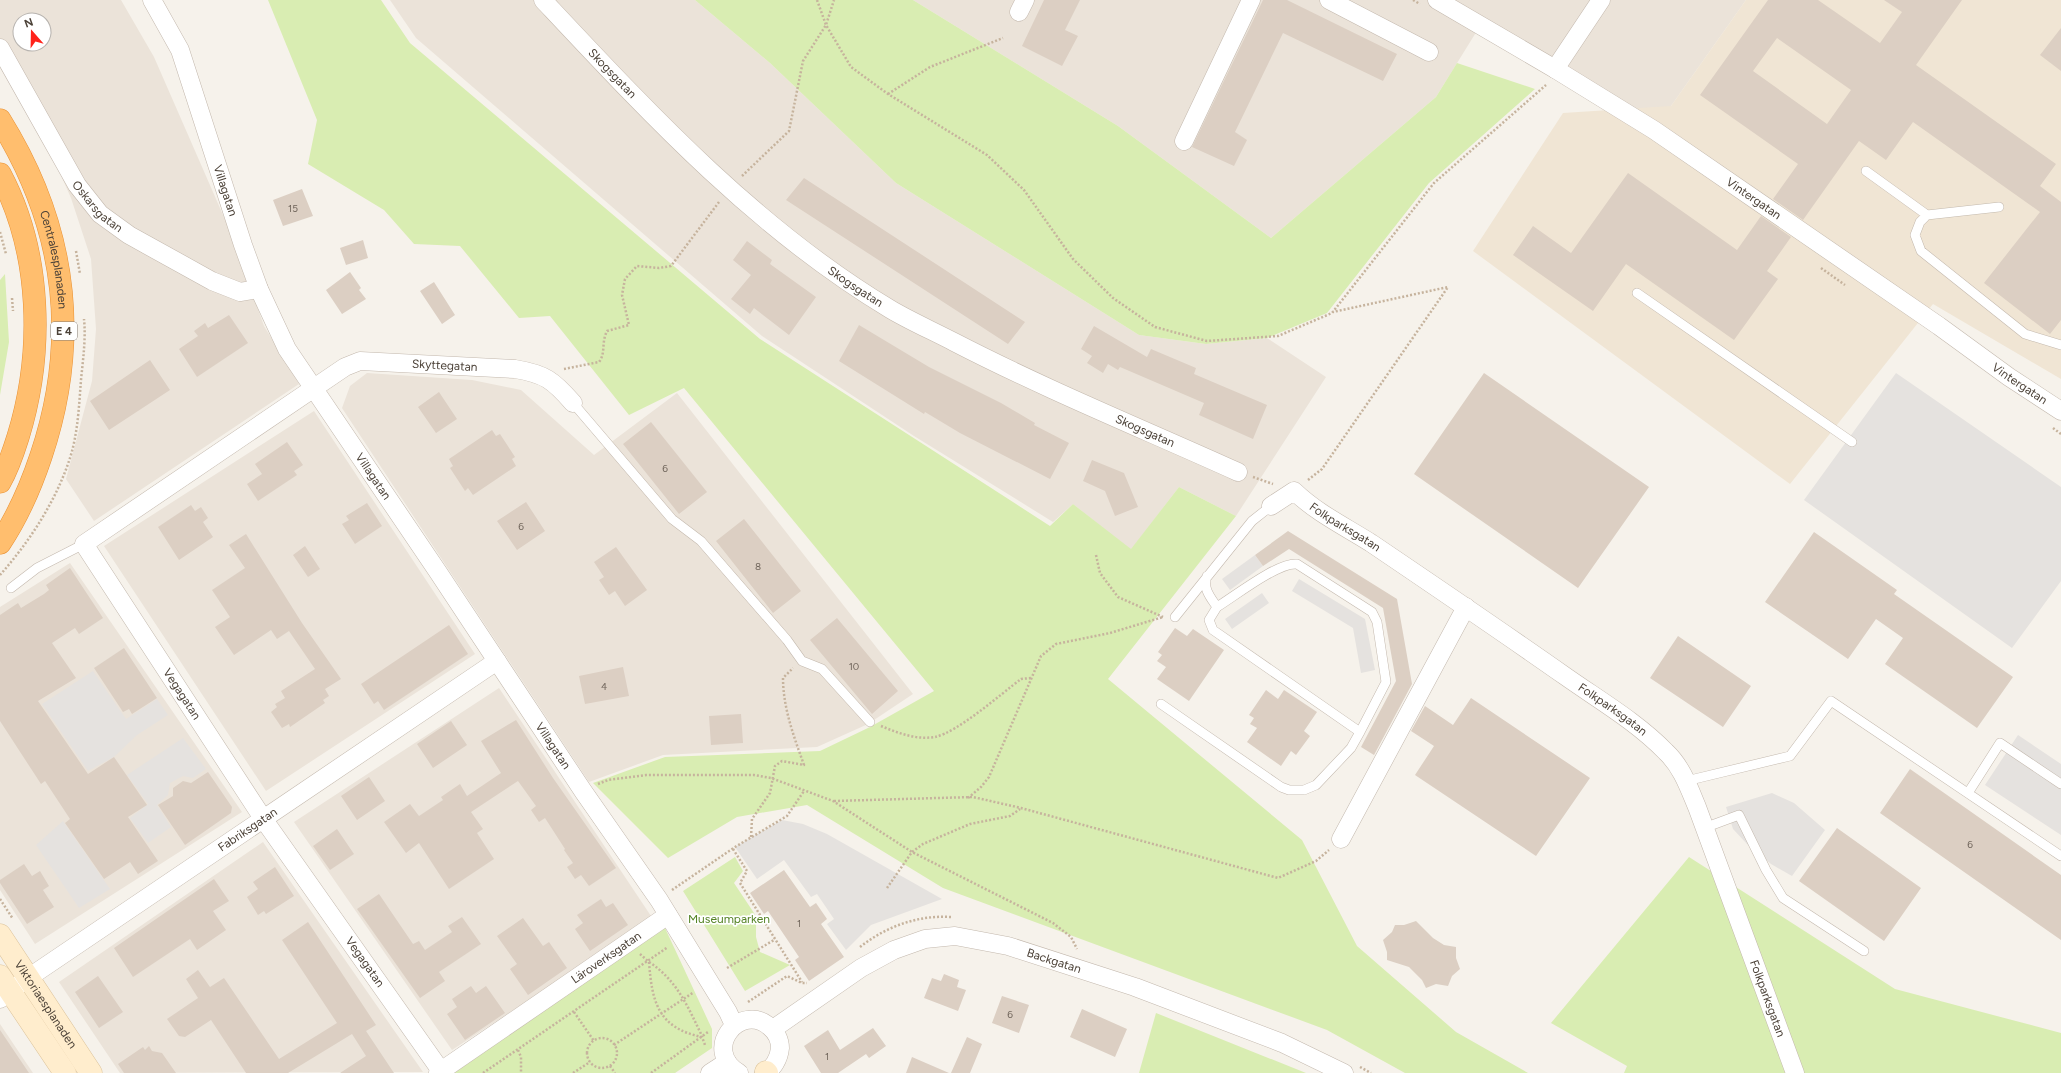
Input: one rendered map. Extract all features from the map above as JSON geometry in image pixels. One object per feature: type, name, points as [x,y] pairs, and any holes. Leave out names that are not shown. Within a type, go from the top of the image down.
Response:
[{"type":"highway","name":"Centralesplanaden","points":[[0,120],[27,169],[43,206],[54,247],[62,291],[64,332],[60,380],[49,433],[32,482],[9,530],[0,543]]},
{"type":"highway","name":"Centralesplanaden","points":[[0,174],[18,216],[28,255],[34,295],[35,332],[33,376],[23,421],[8,469],[0,482]]},
{"type":"main road","name":"Viktoriaesplanaden","points":[[0,935],[91,1073]]},
{"type":"main road","name":"Viktoriaesplanaden","points":[[4,989],[65,1073]]},
{"type":"street","name":"Villagatan","points":[[152,0],[180,50],[243,245],[259,289],[287,349],[438,572],[583,791],[668,915]]},
{"type":"street","points":[[167,0],[180,50]]},
{"type":"street","name":"Skogsgatan","points":[[543,0],[666,130],[729,190],[833,271],[890,309],[1013,372],[1238,472]]},
{"type":"street","points":[[1184,141],[1251,0]]},
{"type":"street","points":[[1329,0],[1429,52]]},
{"type":"street","name":"Vintergatan","points":[[1438,0],[1552,75],[1654,130],[1939,326],[2009,377],[2061,410]]},
{"type":"street","points":[[1552,75],[1601,0]]},
{"type":"street","name":"Oskarsgatan","points":[[0,48],[77,185],[100,214],[129,235],[212,280],[240,292],[259,289]]},
{"type":"street","name":"Skyttegatan","points":[[314,390],[346,367],[360,361],[515,369],[535,372],[548,378],[573,403]]},
{"type":"street","points":[[84,544],[314,390]]},
{"type":"street","points":[[1271,506],[1294,491]]},
{"type":"street","name":"Folkparksgatan","points":[[1294,491],[1320,513],[1364,539],[1466,607],[1649,736],[1667,752],[1679,767],[1686,781],[1795,1073]]},
{"type":"street","name":"Vegagatan","points":[[84,544],[264,820],[439,1072]]},
{"type":"street","points":[[1341,839],[1466,607]]},
{"type":"street","name":"Fabriksgatan","points":[[4,989],[28,978],[264,820],[497,661]]},
{"type":"street","points":[[668,915],[728,1012],[734,1025]]},
{"type":"street","name":"Läroverksgatan","points":[[439,1072],[668,915]]},
{"type":"street","name":"Backgatan","points":[[773,1029],[861,968],[894,950],[925,939],[955,936],[1008,946],[1136,987],[1282,1043],[1344,1073]]},
{"type":"street","points":[[723,1069],[723,1046],[728,1031],[734,1025],[750,1020],[763,1022],[773,1029],[778,1038],[779,1052],[774,1066],[766,1073]]},
{"type":"lane","points":[[1866,171],[1927,215]]},
{"type":"lane","points":[[2000,207],[1927,215],[1920,222],[1915,235],[1922,251],[2025,334],[2061,345]]},
{"type":"lane","points":[[1637,293],[1852,442]]},
{"type":"lane","points":[[573,403],[672,519],[701,541],[788,640],[802,661],[822,669],[870,722]]},
{"type":"lane","points":[[1176,617],[1252,521],[1271,506]]},
{"type":"lane","points":[[11,588],[37,568],[84,544]]},
{"type":"lane","points":[[1162,704],[1281,787],[1289,790],[1304,790],[1316,785],[1351,748],[1360,732],[1386,682],[1377,622],[1372,612],[1297,564],[1291,563],[1278,568],[1217,607],[1209,620],[1213,630],[1360,732]]},
{"type":"lane","points":[[1207,576],[1206,586],[1208,593],[1217,607]]},
{"type":"lane","points":[[1686,781],[1790,756],[1830,701],[2061,856]]},
{"type":"lane","points":[[1968,793],[2000,743],[2061,784]]},
{"type":"lane","points":[[1704,828],[1739,815],[1766,870],[1783,898],[1864,951]]},
{"type":"path","points":[[817,0],[826,25],[851,67],[888,94],[987,155],[1024,190],[1073,259],[1114,298],[1155,327],[1207,341],[1278,336],[1332,313],[1448,287],[1322,469],[1294,491],[1238,472]]},
{"type":"path","points":[[548,378],[563,369],[599,362],[603,356],[603,340],[607,330],[629,325],[622,294],[625,279],[637,266],[658,268],[671,266],[729,190],[789,131],[803,61],[826,25],[834,0]]},
{"type":"path","points":[[888,94],[930,67],[1003,38]]},
{"type":"path","points":[[1332,313],[1434,183],[1552,75]]},
{"type":"path","points":[[0,232],[8,260]]},
{"type":"path","points":[[12,296],[14,318]]},
{"type":"path","points":[[1096,555],[1100,573],[1118,597],[1164,617]]},
{"type":"path","points":[[968,798],[981,787],[989,777],[1030,678],[1041,656],[1056,644],[1110,633],[1164,617],[1176,617]]},
{"type":"path","points":[[751,837],[752,820],[770,793],[775,766],[782,761],[804,765],[791,728],[783,688],[783,678],[802,661]]},
{"type":"path","points":[[870,722],[903,734],[919,737],[935,737],[955,729],[1021,679],[1030,678]]},
{"type":"path","points":[[583,791],[608,780],[646,775],[754,775],[772,778],[834,802],[912,852],[1053,922],[1071,937],[1078,950]]},
{"type":"path","points":[[659,900],[732,849],[787,816],[804,791]]},
{"type":"path","points":[[834,802],[973,797],[1021,808],[1278,878],[1316,862],[1341,839]]},
{"type":"path","points":[[887,888],[912,852],[923,844],[970,824],[1010,816],[1021,808]]},
{"type":"path","points":[[732,849],[747,871],[740,883],[802,983]]},
{"type":"path","points":[[638,937],[637,952],[648,962],[662,971],[684,998],[708,1051],[723,1069]]},
{"type":"path","points":[[483,1073],[648,962],[681,937]]},
{"type":"path","points":[[727,968],[774,940]]},
{"type":"path","points":[[648,962],[651,987],[655,1003],[667,1022],[679,1030],[702,1037]]},
{"type":"path","points":[[614,1045],[694,992]]},
{"type":"path","points":[[574,1012],[594,1041]]},
{"type":"path","points":[[602,1038],[614,1045],[617,1054],[610,1066],[597,1068],[590,1062],[588,1058],[588,1048],[594,1041],[602,1038]]},
{"type":"path","points":[[518,1050],[521,1057],[521,1073]]},
{"type":"path","points":[[573,1073],[590,1062]]},
{"type":"path","points":[[610,1066],[615,1073]]},
{"type":"shaded area","points":[[0,0],[121,0],[154,57],[230,231],[264,326],[299,384],[94,521],[66,479],[92,381],[96,329],[91,259],[71,198],[0,38]]},
{"type":"shaded area","points":[[390,0],[695,0],[770,63],[896,183],[1139,335],[1206,344],[1267,338],[1326,377],[1236,516],[1179,487],[1131,550],[1073,504],[1053,522],[914,436],[762,336],[416,38]]},
{"type":"shaded area","points":[[913,0],[1746,0],[1654,130],[1480,26],[1436,97],[1271,238],[1118,126]]},
{"type":"shaded area","points":[[1746,0],[2061,0],[2061,379],[1933,304],[1790,484],[1473,251],[1563,113],[1671,106]]},
{"type":"shaded area","points":[[367,373],[472,380],[521,390],[594,455],[677,393],[913,694],[868,724],[817,747],[663,755],[589,782],[342,408],[350,386]]},
{"type":"shaded area","points":[[1896,373],[2061,487],[2061,581],[2012,648],[1804,500]]},
{"type":"shaded area","points":[[314,411],[475,654],[266,791],[104,546]]},
{"type":"shaded area","points":[[1255,555],[1263,566],[1230,590],[1222,579]]},
{"type":"shaded area","points":[[70,563],[242,812],[35,944],[0,890],[0,607]]},
{"type":"shaded area","points":[[1299,579],[1365,619],[1375,670],[1361,673],[1353,628],[1292,591]]},
{"type":"shaded area","points":[[1262,593],[1269,603],[1232,629],[1225,619]]},
{"type":"shaded area","points":[[93,671],[126,719],[157,699],[168,715],[137,735],[114,757],[88,771],[42,704]]},
{"type":"shaded area","points":[[499,688],[653,919],[452,1050],[294,822]]},
{"type":"shaded area","points":[[2018,735],[2061,764],[2061,835],[1985,785]]},
{"type":"shaded area","points":[[183,738],[206,769],[193,778],[183,776],[170,783],[168,795],[157,805],[171,827],[148,843],[130,818],[148,804],[127,775]]},
{"type":"shaded area","points":[[1772,793],[1794,803],[1825,830],[1792,876],[1771,864],[1747,844],[1733,829],[1726,807]]},
{"type":"shaded area","points":[[782,820],[803,824],[827,834],[942,899],[871,925],[846,950],[827,924],[834,919],[817,894],[811,897],[784,860],[757,879],[735,847]]},
{"type":"shaded area","points":[[63,821],[110,889],[79,908],[36,845]]},
{"type":"shaded area","points":[[263,842],[423,1072],[120,1073],[59,982]]},
{"type":"shaded area","points":[[0,1024],[33,1073],[0,1073]]},
{"type":"green space","points":[[268,0],[381,0],[410,43],[760,339],[1050,526],[1073,504],[1131,549],[1179,487],[1236,516],[1108,679],[1302,840],[1357,946],[1456,1032],[1528,1073],[1405,1073],[1327,1030],[943,888],[807,805],[737,817],[668,858],[593,783],[665,757],[820,751],[870,727],[934,691],[684,388],[629,415],[550,316],[519,318],[460,246],[414,244],[384,210],[308,164],[317,120]]},
{"type":"green space","points":[[695,0],[913,0],[1118,126],[1271,238],[1436,97],[1457,63],[1535,89],[1429,183],[1327,313],[1267,338],[1206,344],[1139,335],[896,183],[770,63]]},
{"type":"green space","points":[[5,274],[9,342],[0,395],[0,280]]},
{"type":"green space","name":"Museumparken","points":[[735,857],[743,871],[734,883],[756,916],[756,937],[760,952],[790,965],[745,991],[683,891]]},
{"type":"green space","points":[[1689,857],[1895,989],[2061,1033],[2061,1073],[1624,1073],[1627,1066],[1551,1023]]},
{"type":"green space","points":[[665,928],[712,1029],[712,1048],[675,1073],[454,1073]]},
{"type":"green space","points":[[1156,1013],[1306,1073],[1139,1073]]},
{"type":"building","points":[[1044,0],[1080,0],[1065,30],[1078,36],[1062,66],[1022,46]]},
{"type":"building","points":[[1263,0],[1287,0],[1397,54],[1383,81],[1283,33],[1235,132],[1247,140],[1234,166],[1192,147]]},
{"type":"building","points":[[1768,0],[1818,0],[1880,43],[1902,12],[1884,0],[1962,0],[1916,65],[2056,164],[2040,186],[2061,202],[2061,320],[2050,334],[1984,283],[2040,212],[1913,122],[1886,160],[1859,141],[1803,220],[1773,199],[1798,164],[1700,95]],"holes":[[[1777,38],[1851,90],[1827,124],[1753,71]]]},
{"type":"building","points":[[2061,28],[2061,71],[2040,55]]},
{"type":"building","points":[[1628,173],[1737,250],[1761,216],[1791,237],[1767,271],[1778,279],[1734,340],[1626,264],[1593,311],[1513,255],[1533,226],[1571,253]]},
{"type":"building","points":[[804,178],[1025,322],[1008,344],[786,200]]},
{"type":"building","points":[[302,189],[313,216],[283,226],[273,200]]},
{"type":"building","points":[[363,240],[368,258],[346,265],[340,248]]},
{"type":"building","points":[[747,241],[772,260],[770,264],[816,297],[789,335],[754,308],[750,314],[731,299],[751,275],[733,260]]},
{"type":"building","points":[[350,272],[361,288],[359,290],[366,299],[342,314],[326,290]]},
{"type":"building","points":[[434,282],[455,315],[442,324],[420,291]]},
{"type":"building","points":[[229,315],[248,343],[197,377],[179,349],[198,336],[194,331],[205,323],[208,328]]},
{"type":"building","points":[[859,325],[929,367],[1001,403],[1035,423],[1034,425],[1069,443],[1050,479],[960,433],[925,412],[924,414],[839,361]]},
{"type":"building","points":[[1094,326],[1147,357],[1151,349],[1196,368],[1194,374],[1267,405],[1253,439],[1199,415],[1204,403],[1120,367],[1118,370],[1108,364],[1103,373],[1087,363],[1092,356],[1081,349]]},
{"type":"building","points":[[150,360],[170,390],[109,430],[90,401]]},
{"type":"building","points":[[1484,373],[1649,487],[1578,588],[1414,474]]},
{"type":"building","points":[[439,392],[457,419],[436,433],[418,407]]},
{"type":"building","points":[[651,422],[707,492],[679,514],[623,444]]},
{"type":"building","points":[[492,430],[496,436],[500,434],[515,457],[512,459],[516,466],[473,495],[468,488],[465,491],[450,468],[453,466],[449,459]]},
{"type":"building","points":[[287,442],[303,465],[294,471],[297,475],[258,501],[247,484],[262,474],[255,464]]},
{"type":"building","points":[[1092,460],[1124,473],[1138,507],[1115,516],[1105,491],[1083,481]]},
{"type":"building","points":[[526,502],[545,531],[517,550],[497,521]]},
{"type":"building","points":[[367,503],[382,526],[355,544],[342,524],[349,520],[346,516]]},
{"type":"building","points":[[191,505],[195,511],[201,507],[208,518],[203,522],[213,537],[179,560],[158,527]]},
{"type":"building","points":[[744,519],[801,591],[773,613],[716,541]]},
{"type":"building","points":[[1288,531],[1397,599],[1412,684],[1374,755],[1361,747],[1396,681],[1383,608],[1289,549],[1263,566],[1255,555]]},
{"type":"building","points":[[1814,532],[1897,590],[1894,594],[2013,677],[1977,728],[1885,664],[1903,638],[1876,619],[1848,659],[1765,602]]},
{"type":"building","points":[[246,534],[302,623],[341,679],[325,689],[329,696],[323,700],[325,703],[290,727],[289,724],[282,728],[271,712],[277,707],[275,704],[285,698],[281,691],[315,669],[289,631],[277,639],[271,630],[234,655],[215,627],[230,617],[212,590],[245,568],[229,545]]},
{"type":"building","points":[[305,546],[320,569],[308,577],[293,555]]},
{"type":"building","points":[[616,547],[647,590],[625,606],[615,591],[609,595],[599,580],[604,577],[594,562]]},
{"type":"building","points":[[70,568],[103,618],[79,634],[75,628],[52,643],[76,678],[38,701],[88,774],[114,757],[147,805],[128,817],[158,861],[138,874],[130,862],[104,879],[65,823],[70,819],[45,781],[41,784],[0,721],[0,615],[18,603],[21,608],[44,594],[49,590],[46,585]]},
{"type":"building","points":[[837,618],[898,691],[872,714],[810,640]]},
{"type":"building","points":[[449,625],[468,654],[384,710],[378,701],[374,704],[361,684]]},
{"type":"building","points":[[1175,628],[1187,636],[1193,629],[1224,650],[1189,701],[1157,679],[1166,667],[1157,661],[1162,655],[1158,652]]},
{"type":"building","points":[[1678,636],[1751,686],[1723,727],[1650,678]]},
{"type":"building","points":[[124,648],[157,698],[132,714],[129,709],[123,712],[94,668]]},
{"type":"building","points":[[623,667],[629,696],[585,704],[579,676]]},
{"type":"building","points":[[1266,690],[1278,699],[1284,690],[1317,712],[1304,731],[1310,736],[1296,755],[1291,751],[1281,766],[1247,742],[1257,728],[1250,724],[1254,718],[1249,715]]},
{"type":"building","points":[[1471,698],[1590,778],[1536,856],[1415,775],[1434,746],[1411,731],[1425,706],[1453,725]]},
{"type":"building","points":[[741,714],[743,743],[711,745],[709,716]]},
{"type":"building","points":[[516,720],[553,778],[616,868],[589,886],[581,875],[575,879],[567,867],[573,863],[564,850],[565,849],[545,818],[539,822],[531,810],[536,806],[518,781],[471,812],[483,829],[477,833],[494,859],[449,889],[419,843],[406,853],[384,822],[410,804],[419,816],[443,800],[441,797],[460,784],[467,796],[501,773],[481,741]]},
{"type":"building","points":[[451,721],[467,745],[433,768],[417,744]]},
{"type":"building","points":[[1910,769],[2061,875],[2061,940],[1880,813]]},
{"type":"building","points":[[208,772],[232,807],[231,813],[185,845],[158,805],[173,796],[173,788],[183,781],[191,783]]},
{"type":"building","points":[[369,777],[385,801],[357,820],[341,796]]},
{"type":"building","points":[[1837,828],[1921,888],[1884,941],[1799,881]]},
{"type":"building","points":[[337,829],[354,854],[330,870],[313,846]]},
{"type":"building","points":[[24,864],[32,876],[40,871],[49,886],[43,890],[54,907],[27,924],[0,883],[0,880]]},
{"type":"building","points":[[275,867],[294,896],[266,914],[264,911],[258,915],[247,897],[258,889],[253,882]]},
{"type":"building","points":[[784,870],[810,907],[816,903],[827,919],[821,924],[844,957],[809,981],[795,960],[799,957],[768,911],[764,914],[750,893]]},
{"type":"building","points":[[214,879],[229,901],[213,911],[226,930],[197,950],[190,939],[133,977],[114,948]]},
{"type":"building","points":[[379,894],[413,944],[419,941],[425,950],[452,932],[448,926],[462,917],[481,944],[439,972],[445,981],[420,998],[357,909]]},
{"type":"building","points":[[601,899],[606,907],[613,903],[628,925],[590,951],[575,929],[583,923],[577,915]]},
{"type":"building","points":[[523,918],[543,946],[549,942],[567,968],[528,995],[510,969],[517,964],[497,936]]},
{"type":"building","points":[[1416,921],[1433,938],[1444,945],[1456,947],[1456,958],[1460,969],[1452,976],[1448,986],[1436,984],[1426,988],[1422,980],[1409,967],[1387,960],[1387,952],[1383,940],[1392,932],[1395,925],[1404,925]]},
{"type":"building","points":[[308,922],[376,1025],[366,1031],[394,1073],[340,1073],[366,1056],[352,1034],[288,1073],[246,1073],[211,1020],[185,1037],[179,1036],[167,1019],[198,998],[186,979],[198,970],[210,987],[224,978],[279,1059],[337,1023],[282,940]]},
{"type":"building","points":[[944,974],[959,980],[957,987],[966,990],[958,1011],[924,998],[932,978],[941,981]]},
{"type":"building","points":[[98,976],[123,1012],[99,1028],[75,992]]},
{"type":"building","points":[[471,986],[476,993],[486,986],[505,1013],[465,1040],[447,1014],[457,1007],[452,999]]},
{"type":"building","points":[[1002,996],[1029,1005],[1019,1033],[992,1023]]},
{"type":"building","points":[[1082,1009],[1127,1029],[1115,1057],[1070,1037]]},
{"type":"building","points":[[873,1028],[886,1046],[869,1058],[866,1054],[838,1073],[821,1073],[804,1046],[828,1030],[840,1050]]},
{"type":"building","points":[[0,1030],[29,1073],[0,1073]]},
{"type":"building","points":[[967,1037],[982,1044],[970,1073],[951,1073]]},
{"type":"building","points":[[149,1046],[152,1051],[162,1053],[176,1073],[124,1073],[118,1064],[143,1047],[145,1050]]},
{"type":"building","points":[[912,1057],[949,1073],[906,1073]]}]
